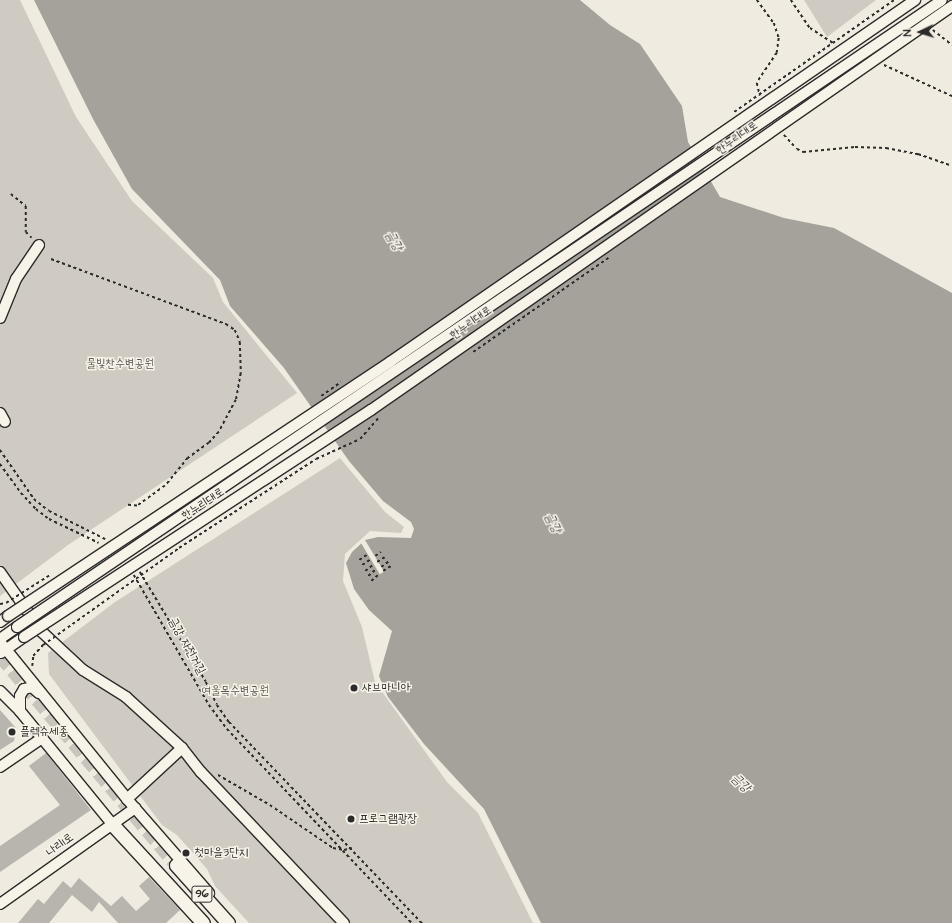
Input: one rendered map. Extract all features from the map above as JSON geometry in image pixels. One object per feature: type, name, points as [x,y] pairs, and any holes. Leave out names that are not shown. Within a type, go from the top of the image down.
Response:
[{"type":"main road","points":[[112,824],[203,923]]},
{"type":"main road","name":"96","points":[[216,923],[173,866],[228,923]]},
{"type":"street","name":"한누리대로","points":[[4,619],[390,362],[915,0]]},
{"type":"street","points":[[0,639],[942,0]]},
{"type":"street","name":"한누리대로","points":[[2,648],[24,637],[371,410],[952,6]]},
{"type":"street","points":[[0,318],[16,279],[39,245]]},
{"type":"street","points":[[0,572],[42,632],[83,670],[126,697],[182,748],[201,772],[344,923]]},
{"type":"street","points":[[2,648],[127,799],[236,923]]},
{"type":"street","points":[[20,711],[20,696],[24,689],[32,687],[41,694]]},
{"type":"street","points":[[0,690],[20,711],[112,824]]},
{"type":"street","points":[[0,767],[42,738]]},
{"type":"street","points":[[127,799],[182,748]]},
{"type":"street","name":"나리1로","points":[[0,904],[135,808]]},
{"type":"path","points":[[757,0],[774,23],[779,38],[777,53],[757,83],[758,94],[763,101]]},
{"type":"path","points":[[784,135],[794,146],[803,152],[816,153],[855,147],[886,148],[918,154],[952,166]]},
{"type":"path","points":[[10,194],[26,206],[26,232],[39,245]]},
{"type":"path","points":[[51,259],[226,324],[235,330],[240,342],[241,373],[236,400],[219,432],[209,443],[188,458],[165,486],[136,506],[125,504]]},
{"type":"path","points":[[0,450],[34,499],[49,511],[110,542]]},
{"type":"path","points":[[0,464],[36,510],[50,519],[100,544]]},
{"type":"path","points":[[375,556],[381,552]]},
{"type":"path","points":[[359,560],[368,554]]},
{"type":"path","points":[[378,562],[385,556]]},
{"type":"path","points":[[362,565],[370,559]]},
{"type":"path","points":[[381,567],[388,562]]},
{"type":"path","points":[[365,571],[374,564]]},
{"type":"path","points":[[383,572],[390,566]]},
{"type":"path","points":[[138,568],[196,664],[217,706],[229,722],[352,848],[422,923]]},
{"type":"path","points":[[368,576],[376,569]]},
{"type":"path","name":"금강 자전거길","points":[[130,570],[153,604],[209,705],[227,729],[412,923]]},
{"type":"path","points":[[371,581],[379,574]]},
{"type":"path","points":[[0,604],[6,604]]},
{"type":"path","points":[[32,666],[34,656],[43,645]]},
{"type":"path","points":[[201,772],[224,776],[333,848],[344,850],[352,848]]},
{"type":"green space","name":"물빛찬수변공원","points":[[0,0],[20,0],[76,117],[132,201],[213,278],[223,302],[297,393],[68,545],[0,596]]},
{"type":"green space","points":[[804,0],[876,0],[827,37]]},
{"type":"green space","name":"여울목수변공원","points":[[340,458],[385,512],[404,527],[401,533],[370,531],[345,554],[343,581],[362,627],[375,682],[447,782],[478,813],[533,923],[249,923],[215,886],[207,869],[177,835],[162,825],[49,674],[48,653],[115,602]]},
{"type":"water","name":"금강","points":[[34,0],[580,0],[610,25],[640,44],[682,106],[688,142],[720,197],[784,218],[834,228],[952,293],[952,923],[541,923],[484,809],[424,744],[388,697],[379,676],[392,631],[369,610],[354,589],[346,563],[352,552],[365,540],[378,537],[411,538],[414,529],[411,522],[383,501],[349,461],[284,368],[230,306],[220,280],[132,189],[93,119]]},
{"type":"pier","points":[[365,540],[384,572],[380,574],[361,543]]},
{"type":"building","points":[[0,710],[16,728],[14,741],[0,750]]},
{"type":"building","points":[[46,753],[91,810],[0,872],[0,846],[60,805],[29,766]]},
{"type":"building","points":[[149,877],[180,910],[166,923],[118,923],[99,902],[92,912],[72,895],[49,923],[18,923],[38,899],[44,904],[63,881],[71,888],[79,878],[111,906],[122,896],[136,911],[150,899],[139,886]]},
{"type":"tunnel","points":[[0,656],[176,865]]},
{"type":"place","name":"샤브마니아","points":[[354,688]]},
{"type":"place","name":"플렉슈세종","points":[[12,732]]},
{"type":"place","name":"프로그램광장","points":[[351,819]]},
{"type":"place","name":"첫마을3단지","points":[[186,853]]}]
